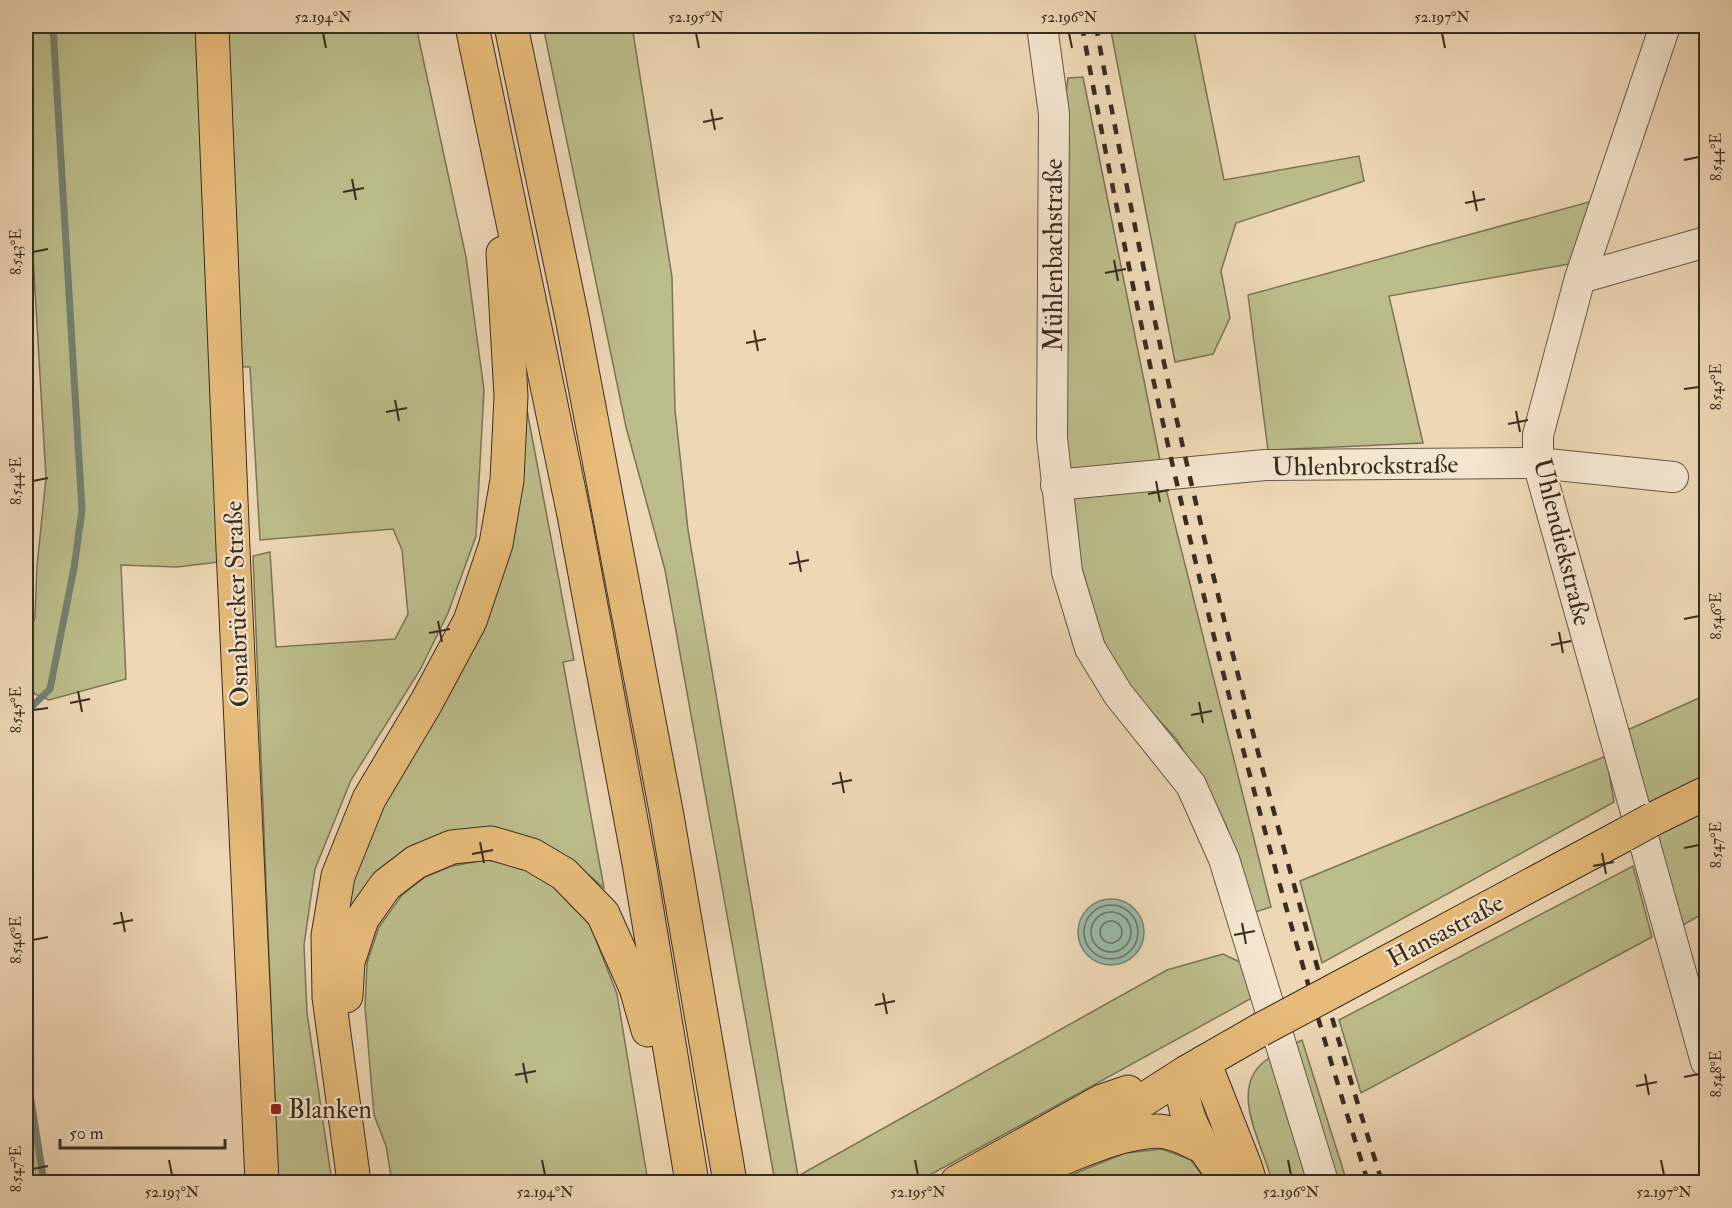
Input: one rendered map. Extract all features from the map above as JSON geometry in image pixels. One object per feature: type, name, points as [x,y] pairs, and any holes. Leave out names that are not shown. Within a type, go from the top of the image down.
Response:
[{"type":"main road","name":"Osnabrücker Straße","points":[[212,26],[262,1182]]},
{"type":"main road","points":[[472,26],[498,143],[587,585],[639,863],[690,1182]]},
{"type":"main road","points":[[511,26],[572,318],[669,827],[730,1175]]},
{"type":"main road","points":[[354,1182],[329,998],[328,936],[338,876],[369,799],[426,703],[470,621],[496,544],[507,480],[511,396],[498,143]]},
{"type":"main road","name":"Hansastraße","points":[[1028,1175],[1195,1067],[1260,1030],[1653,819],[1707,793]]},
{"type":"main road","points":[[370,1182],[346,1008],[348,962],[362,919],[386,885],[416,862],[452,848],[491,843],[532,855],[564,874],[603,914],[636,988],[690,1182]]},
{"type":"main road","points":[[1195,1067],[1184,1098],[1188,1118],[1203,1147],[1229,1182]]},
{"type":"main road","points":[[1195,1067],[1245,1166],[1250,1182]]},
{"type":"main road","name":"Hansastraße","points":[[957,1182],[1102,1101],[1195,1067]]},
{"type":"main road","points":[[1028,1175],[1122,1137],[1157,1131],[1185,1137],[1203,1147]]},
{"type":"street","name":"Mühlenbachstraße","points":[[1042,26],[1054,114],[1052,438],[1067,572],[1090,648],[1118,694],[1191,786],[1224,859],[1323,1182]]},
{"type":"street","name":"Uhlendiekstraße","points":[[1665,26],[1580,278],[1538,435],[1538,463],[1707,1062]]},
{"type":"street","points":[[1580,278],[1707,242]]},
{"type":"street","name":"Uhlenbrockstraße","points":[[1056,485],[1265,465],[1538,463],[1673,477]]},
{"type":"green space","points":[[26,26],[416,26],[466,257],[484,390],[476,536],[448,613],[420,670],[351,780],[315,869],[304,945],[307,1013],[332,1182],[278,1182],[253,556],[270,552],[276,647],[395,639],[408,614],[402,550],[393,529],[260,540],[250,367],[215,366],[218,562],[177,567],[121,565],[126,679],[49,700],[35,694],[26,679],[26,649],[35,617],[37,566],[46,478],[26,136]]},
{"type":"green space","points":[[543,26],[632,26],[672,277],[675,410],[688,530],[798,1176],[1167,970],[1223,954],[1242,963],[1252,998],[917,1182],[775,1182],[665,570],[626,427]]},
{"type":"green space","points":[[1110,26],[1193,26],[1224,180],[1359,156],[1364,181],[1236,223],[1221,271],[1230,318],[1213,354],[1175,362]]},
{"type":"green space","points":[[1083,77],[1165,485],[1271,907],[1255,912],[1226,825],[1177,740],[1123,680],[1102,639],[1078,555],[1066,429],[1065,102],[1068,78]]},
{"type":"green space","points":[[1596,200],[1575,263],[1389,296],[1423,443],[1268,450],[1248,295]]},
{"type":"green space","points":[[526,405],[574,660],[563,662],[604,888],[577,865],[454,837],[342,947],[347,877],[430,715]]},
{"type":"green space","points":[[1706,695],[1706,912],[1683,925],[1623,732]]},
{"type":"green space","points":[[1606,756],[1614,802],[1322,963],[1300,881]]},
{"type":"green space","points":[[486,860],[517,865],[550,883],[590,925],[617,994],[648,1182],[392,1182],[386,1146],[374,1115],[365,1007],[367,963],[379,927],[402,895],[425,877],[452,866]]},
{"type":"green space","points":[[1633,866],[1652,937],[1361,1093],[1339,1020]]},
{"type":"green space","points":[[1302,1040],[1347,1182],[1272,1182],[1256,1136],[1248,1103],[1249,1087],[1254,1073],[1269,1058]]},
{"type":"green space","points":[[26,1085],[42,1182],[26,1182]]},
{"type":"green space","points":[[1162,1149],[1191,1160],[1207,1182],[1054,1182],[1125,1153]]},
{"type":"water","points":[[1104,899],[1118,899],[1130,904],[1139,913],[1144,932],[1142,945],[1135,956],[1118,965],[1104,965],[1092,960],[1083,951],[1078,939],[1078,925],[1083,913],[1092,904]]},
{"type":"waterway","points":[[26,712],[50,689],[74,568],[82,510],[53,26]]},
{"type":"waterway","points":[[26,1069],[44,1182]]},
{"type":"railway","points":[[1082,26],[1140,318],[1207,608],[1283,896],[1368,1182]]},
{"type":"railway","points":[[1096,26],[1154,318],[1221,608],[1297,896],[1382,1182]]},
{"type":"place","name":"Blanken","points":[[276,1109]]}]
